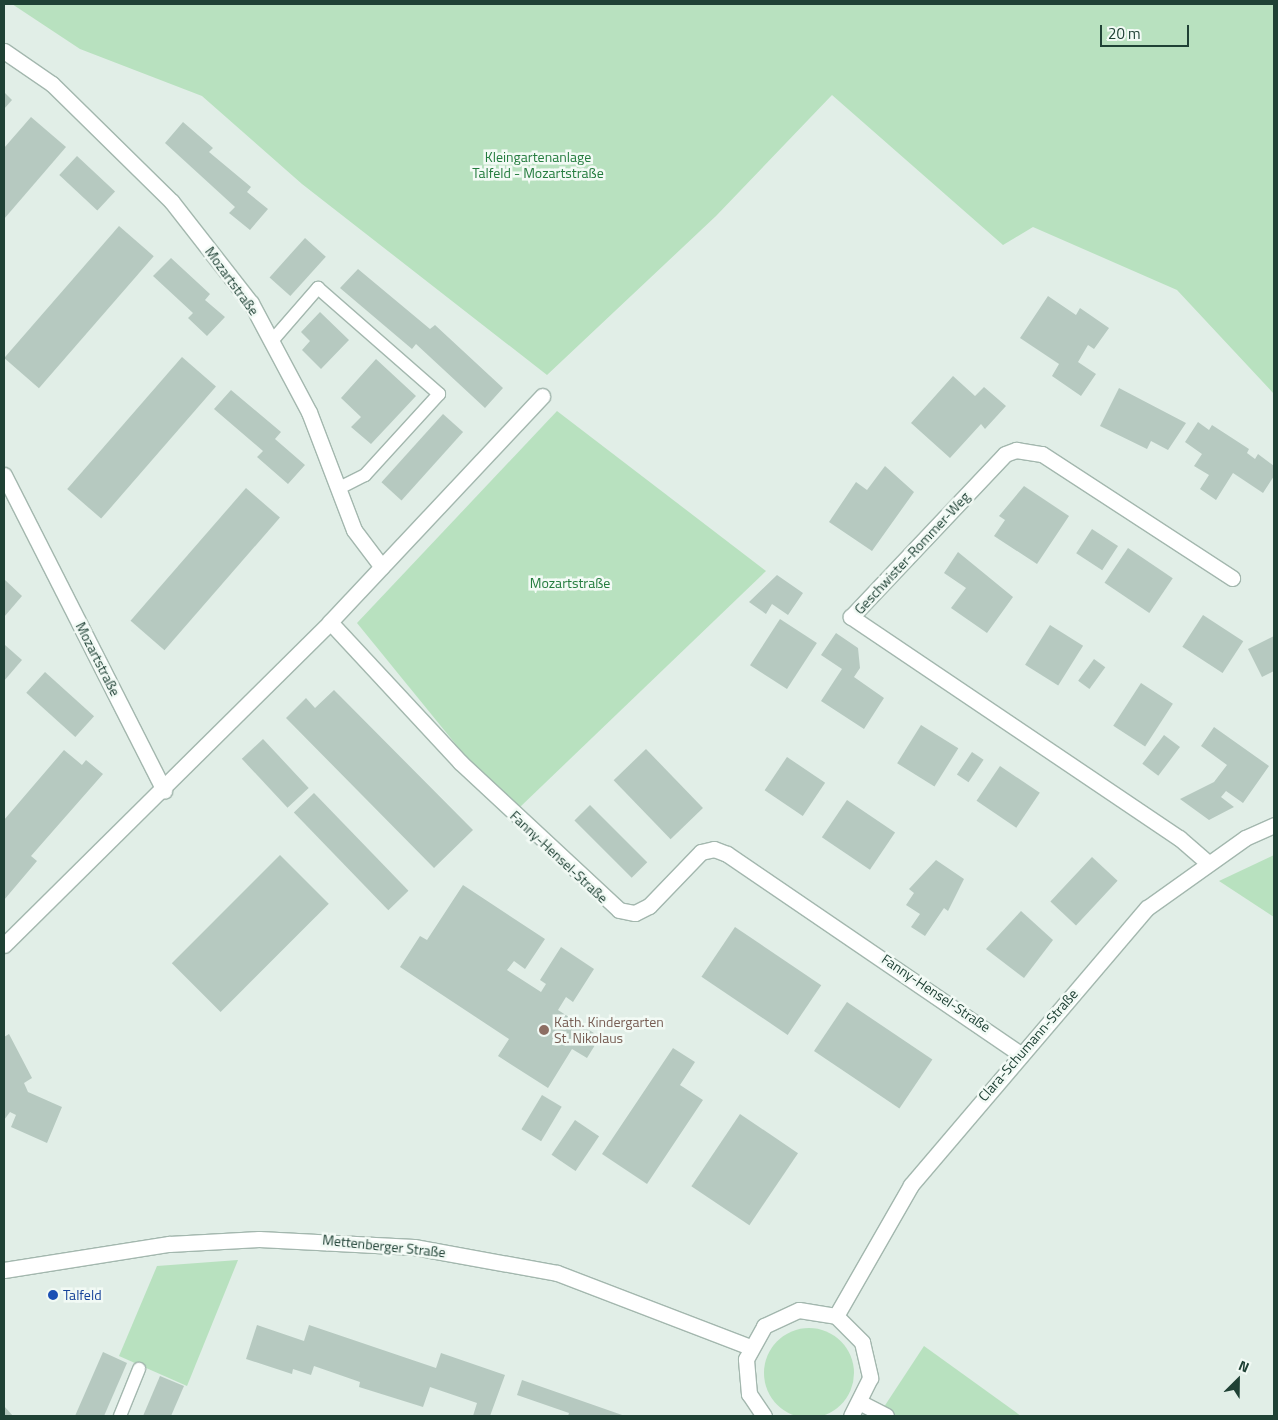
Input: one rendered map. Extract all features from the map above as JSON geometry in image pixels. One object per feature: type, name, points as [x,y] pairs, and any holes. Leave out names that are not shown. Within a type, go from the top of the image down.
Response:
[{"type":"street","name":"Mozartstraße","points":[[4,52],[52,84],[172,202],[251,303],[270,342],[309,412],[340,488],[354,530],[382,567]]},
{"type":"street","points":[[4,945],[164,791],[330,622],[542,396]]},
{"type":"street","name":"Geschwister-Rommer-Weg","points":[[1208,863],[1179,838],[851,617],[1005,454],[1016,450],[1042,454],[1232,578]]},
{"type":"street","name":"Mozartstraße","points":[[4,475],[164,791]]},
{"type":"street","name":"Fanny-Hensel-Straße","points":[[330,622],[460,762],[619,910],[635,913],[649,906],[701,852],[714,850],[727,854],[1020,1054]]},
{"type":"street","name":"Clara-Schumann-Straße","points":[[836,1316],[911,1185],[1020,1054],[1147,908],[1245,838],[1274,825]]},
{"type":"street","name":"Mettenberger Straße","points":[[4,1270],[169,1244],[259,1238],[414,1247],[557,1274],[750,1347]]},
{"type":"street","points":[[760,1414],[745,1376],[750,1347],[764,1326],[780,1316],[798,1310],[836,1316],[851,1327],[869,1359],[870,1378],[861,1403],[851,1416]]},
{"type":"street","points":[[861,1403],[886,1416]]},
{"type":"lane","points":[[270,342],[318,288],[439,394],[365,475],[340,488]]},
{"type":"lane","points":[[120,1416],[139,1369]]},
{"type":"green space","name":"Kleingartenanlage Talfeld - Mozartstraße","points":[[12,4],[1274,4],[1274,394],[1177,290],[1033,227],[1003,245],[832,95],[716,216],[547,375],[302,184],[202,96],[80,49]]},
{"type":"green space","name":"Mozartstraße","points":[[557,411],[766,571],[519,808],[462,752],[357,623]]},
{"type":"green space","points":[[1274,855],[1274,917],[1219,881]]},
{"type":"green space","points":[[238,1260],[187,1386],[119,1356],[157,1266]]},
{"type":"green space","points":[[809,1328],[826,1331],[841,1341],[851,1356],[854,1373],[851,1390],[841,1405],[826,1415],[809,1418],[792,1415],[777,1405],[767,1390],[764,1373],[767,1356],[777,1341],[792,1331]]},
{"type":"green space","points":[[924,1346],[1021,1416],[878,1416]]},
{"type":"building","points":[[4,92],[12,100],[4,109]]},
{"type":"building","points":[[31,117],[66,147],[4,219],[4,148]]},
{"type":"building","points":[[183,122],[213,148],[209,152],[251,187],[247,192],[268,209],[250,230],[229,213],[235,207],[165,143]]},
{"type":"building","points":[[77,156],[115,191],[97,210],[59,175]]},
{"type":"building","points":[[119,226],[154,256],[39,388],[4,358]]},
{"type":"building","points":[[305,238],[326,257],[290,296],[270,277]]},
{"type":"building","points":[[171,258],[210,294],[205,300],[225,317],[207,336],[188,318],[193,313],[153,276]]},
{"type":"building","points":[[358,269],[430,329],[435,325],[503,388],[485,408],[416,344],[412,349],[340,288]]},
{"type":"building","points":[[1048,296],[1076,315],[1080,308],[1109,328],[1094,349],[1088,345],[1078,362],[1096,374],[1081,396],[1052,376],[1059,364],[1020,338]]},
{"type":"building","points":[[320,312],[349,340],[321,369],[302,350],[310,341],[301,332]]},
{"type":"building","points":[[182,357],[216,387],[101,519],[67,489]]},
{"type":"building","points":[[376,359],[416,396],[371,444],[351,427],[361,417],[341,398]]},
{"type":"building","points":[[953,376],[975,396],[984,387],[1006,406],[985,429],[981,424],[950,458],[911,423]]},
{"type":"building","points":[[1119,388],[1186,423],[1168,450],[1151,441],[1147,449],[1100,426]]},
{"type":"building","points":[[231,390],[281,432],[275,439],[305,465],[288,484],[257,457],[263,451],[214,409]]},
{"type":"building","points":[[443,414],[463,432],[402,500],[381,482]]},
{"type":"building","points":[[1198,422],[1209,430],[1212,425],[1249,449],[1247,453],[1255,459],[1258,454],[1274,466],[1274,476],[1263,493],[1233,473],[1216,500],[1200,489],[1209,475],[1194,466],[1202,454],[1185,442]]},
{"type":"building","points":[[885,466],[914,492],[872,551],[829,522],[856,482],[867,490]]},
{"type":"building","points":[[1024,486],[1069,516],[1037,564],[994,536],[1005,520],[999,516]]},
{"type":"building","points":[[246,488],[280,518],[164,650],[131,621]]},
{"type":"building","points":[[1092,529],[1118,546],[1102,570],[1076,553]]},
{"type":"building","points":[[1128,548],[1173,578],[1149,613],[1105,583]]},
{"type":"building","points":[[958,552],[1013,597],[987,633],[951,608],[966,588],[944,573]]},
{"type":"building","points":[[777,575],[803,593],[788,615],[772,604],[766,614],[749,602]]},
{"type":"building","points":[[4,579],[22,596],[4,617]]},
{"type":"building","points":[[1203,615],[1243,641],[1223,673],[1182,647]]},
{"type":"building","points":[[780,619],[817,643],[787,689],[750,665]]},
{"type":"building","points":[[1050,625],[1083,646],[1058,686],[1025,665]]},
{"type":"building","points":[[836,633],[858,648],[860,668],[854,677],[884,698],[864,729],[821,701],[842,669],[821,655]]},
{"type":"building","points":[[1274,636],[1274,671],[1262,677],[1248,649]]},
{"type":"building","points":[[4,646],[22,660],[4,681]]},
{"type":"building","points":[[1094,659],[1105,667],[1089,689],[1078,681]]},
{"type":"building","points":[[45,672],[94,716],[75,737],[26,693]]},
{"type":"building","points":[[1141,683],[1173,704],[1145,746],[1113,726]]},
{"type":"building","points":[[334,690],[473,830],[434,868],[286,718],[306,698],[315,708]]},
{"type":"building","points":[[921,725],[958,748],[934,786],[897,763]]},
{"type":"building","points":[[1214,727],[1269,766],[1243,803],[1226,791],[1221,797],[1234,807],[1209,820],[1180,799],[1214,782],[1227,765],[1201,746]]},
{"type":"building","points":[[1164,735],[1180,747],[1158,776],[1142,764]]},
{"type":"building","points":[[263,739],[309,788],[287,808],[242,759]]},
{"type":"building","points":[[646,749],[703,808],[671,839],[614,780]]},
{"type":"building","points":[[64,750],[82,765],[86,760],[103,774],[31,856],[37,861],[4,900],[4,820]]},
{"type":"building","points":[[972,752],[984,760],[969,782],[957,774]]},
{"type":"building","points":[[787,757],[825,783],[803,816],[765,790]]},
{"type":"building","points":[[1000,766],[1040,793],[1016,828],[977,801]]},
{"type":"building","points":[[314,793],[408,891],[388,910],[294,812]]},
{"type":"building","points":[[847,800],[895,832],[870,870],[822,837]]},
{"type":"building","points":[[590,805],[647,862],[632,878],[574,821]]},
{"type":"building","points":[[280,855],[329,904],[221,1012],[172,963]]},
{"type":"building","points":[[1092,857],[1118,881],[1076,925],[1050,902]]},
{"type":"building","points":[[936,860],[964,879],[948,911],[944,908],[925,936],[911,927],[920,914],[906,905],[914,893],[909,889]]},
{"type":"building","points":[[463,885],[545,939],[525,969],[514,961],[507,970],[541,992],[546,984],[540,980],[561,947],[594,969],[573,1002],[566,997],[558,1010],[600,1037],[587,1058],[572,1049],[548,1088],[498,1056],[509,1039],[400,967],[420,936],[427,940]]},
{"type":"building","points":[[1021,911],[1053,940],[1024,978],[986,949]]},
{"type":"building","points":[[735,927],[821,985],[788,1035],[701,977]]},
{"type":"building","points":[[847,1002],[932,1060],[899,1109],[814,1051]]},
{"type":"building","points":[[9,1034],[32,1078],[24,1083],[28,1092],[62,1107],[47,1143],[11,1127],[16,1115],[10,1112],[4,1120],[4,1037]]},
{"type":"building","points":[[673,1048],[695,1062],[680,1085],[703,1100],[647,1184],[602,1154]]},
{"type":"building","points":[[542,1095],[562,1107],[541,1141],[521,1129]]},
{"type":"building","points":[[740,1114],[798,1153],[749,1225],[691,1186]]},
{"type":"building","points":[[575,1120],[599,1136],[576,1171],[552,1155]]},
{"type":"building","points":[[257,1325],[304,1341],[309,1325],[436,1368],[441,1353],[505,1375],[490,1416],[473,1416],[477,1403],[430,1387],[423,1407],[359,1387],[360,1382],[314,1366],[311,1375],[293,1369],[292,1374],[246,1359]]},
{"type":"building","points":[[103,1352],[127,1363],[104,1416],[75,1416]]},
{"type":"building","points":[[160,1376],[184,1386],[171,1416],[143,1416]]},
{"type":"building","points":[[522,1380],[625,1416],[568,1416],[569,1413],[517,1395]]},
{"type":"building","points":[[4,1406],[13,1416],[4,1416]]},
{"type":"place","name":"Kath. Kindergarten St. Nikolaus","points":[[544,1030]]},
{"type":"place","name":"Talfeld","points":[[53,1295]]}]
